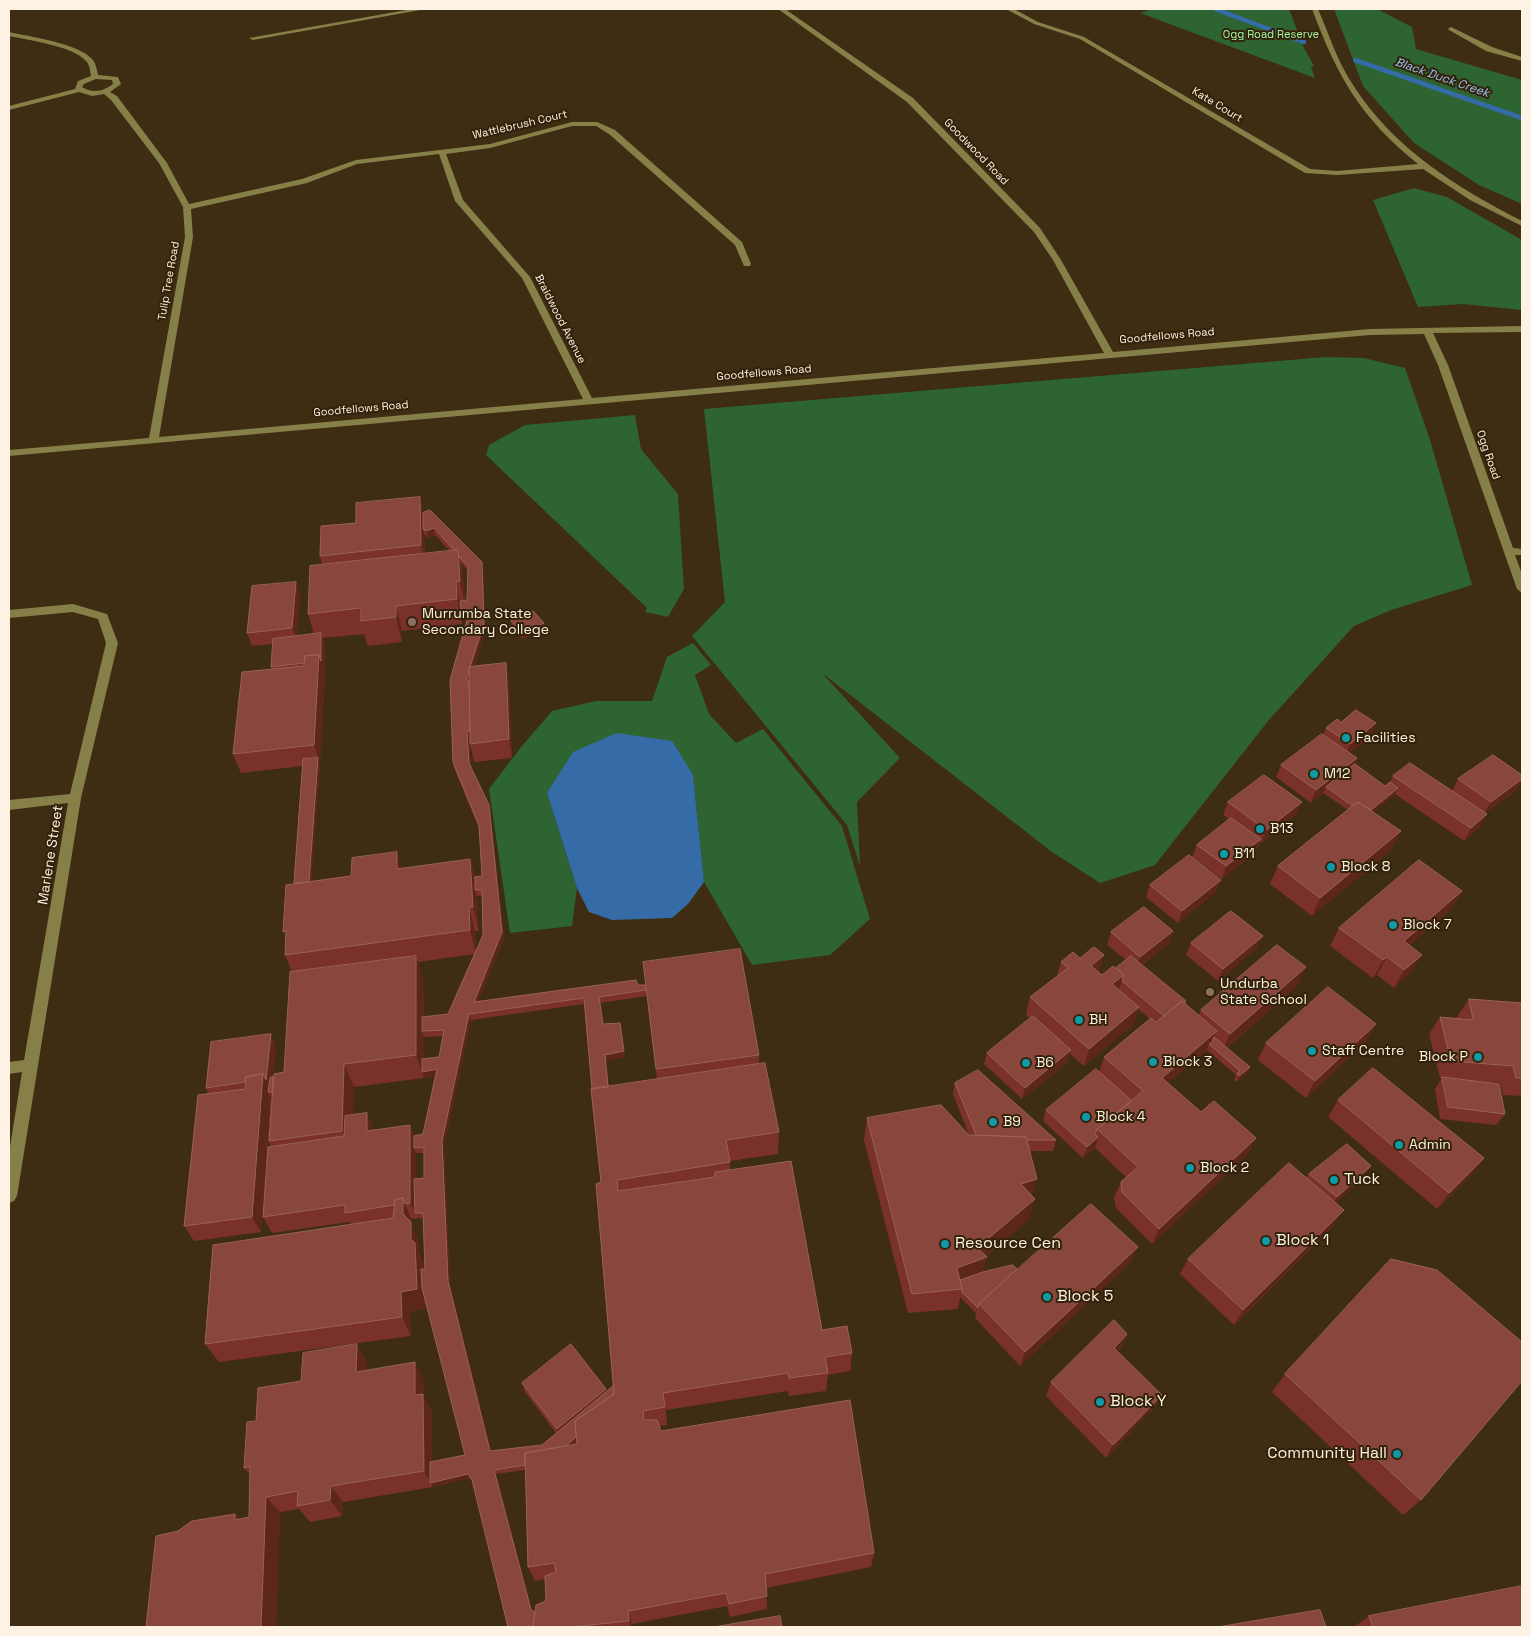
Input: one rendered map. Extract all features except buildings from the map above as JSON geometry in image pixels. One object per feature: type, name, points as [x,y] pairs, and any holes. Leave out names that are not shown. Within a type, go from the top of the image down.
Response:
[{"type":"street","points":[[253,38],[423,9]]},
{"type":"street","name":"Goodwood Road","points":[[781,9],[904,96],[1037,230],[1057,260],[1109,354]]},
{"type":"street","name":"Kate Court","points":[[1009,9],[1036,23],[1082,38],[1308,171],[1324,174],[1425,166]]},
{"type":"street","points":[[1315,9],[1330,48],[1348,84],[1364,107],[1391,137],[1425,166],[1459,189],[1522,224]]},
{"type":"street","points":[[1450,29],[1489,49],[1522,59]]},
{"type":"street","points":[[9,34],[69,49],[81,54],[90,61],[95,77]]},
{"type":"street","points":[[9,108],[80,90],[88,93],[106,92],[115,87],[117,82],[107,77],[95,77],[81,83],[78,88],[80,90]]},
{"type":"street","name":"Tulip Tree Road","points":[[106,92],[114,98],[163,163],[186,207],[188,238],[153,440]]},
{"type":"street","name":"Wattlebrush Court","points":[[186,207],[304,181],[356,162],[490,146],[572,124],[597,124],[612,132],[739,244],[747,264]]},
{"type":"street","name":"Braidwood Avenue","points":[[442,153],[458,201],[526,277],[589,401]]},
{"type":"street","name":"Goodfellows Road","points":[[9,453],[1370,332],[1522,329]]},
{"type":"street","name":"Ogg Road","points":[[1427,331],[1443,364],[1522,589]]},
{"type":"street","points":[[1509,551],[1522,552]]},
{"type":"street","name":"Marlene Street","points":[[9,614],[74,608],[104,617],[112,643],[75,798],[9,1196]]},
{"type":"street","points":[[9,805],[75,798]]},
{"type":"street","points":[[9,1068],[32,1065]]},
{"type":"green space","name":"Ogg Road Reserve","points":[[1152,9],[1289,9],[1304,48],[1314,66],[1311,67],[1315,78],[1140,13]]},
{"type":"green space","points":[[1334,9],[1377,9],[1412,27],[1416,49],[1522,80],[1522,204],[1479,185],[1414,143],[1363,86]]},
{"type":"green space","points":[[1414,188],[1447,197],[1522,240],[1522,310],[1463,304],[1418,307],[1373,200]]},
{"type":"green space","points":[[1326,357],[1364,358],[1405,368],[1430,440],[1472,585],[1391,610],[1354,626],[1268,721],[1155,865],[1100,883],[1052,852],[822,673],[900,758],[857,802],[860,866],[847,825],[692,636],[725,602],[704,409]]},
{"type":"green space","points":[[635,415],[641,449],[678,494],[684,589],[668,617],[645,612],[647,608],[486,455],[489,445],[525,425]]},
{"type":"green space","points":[[693,643],[711,665],[695,675],[709,714],[736,743],[763,729],[842,826],[870,919],[830,955],[752,965],[704,882],[693,775],[547,793],[577,888],[572,926],[510,933],[489,789],[552,711],[596,701],[652,701],[667,657]]},
{"type":"water","points":[[617,733],[672,741],[693,775],[704,882],[688,904],[672,918],[612,920],[589,912],[577,888],[547,793],[573,752]]},
{"type":"waterway","name":"Black Duck Creek","points":[[1215,9],[1304,42]]},
{"type":"waterway","name":"Black Duck Creek","points":[[1355,60],[1522,118]]},
{"type":"place","name":"Murrumba State Secondary College","points":[[412,622]]},
{"type":"place","name":"Facilities","points":[[1346,738]]},
{"type":"place","name":"M12","points":[[1314,774]]},
{"type":"place","name":"B13","points":[[1260,829]]},
{"type":"place","name":"B11","points":[[1224,854]]},
{"type":"place","name":"Block 8","points":[[1331,867]]},
{"type":"place","name":"Block 7","points":[[1393,925]]},
{"type":"place","name":"Undurba State School","points":[[1210,992]]},
{"type":"place","name":"BH","points":[[1079,1020]]},
{"type":"place","name":"Staff Centre","points":[[1312,1051]]},
{"type":"place","name":"Block P","points":[[1478,1057]]},
{"type":"place","name":"Block 3","points":[[1153,1062]]},
{"type":"place","name":"B6","points":[[1026,1063]]},
{"type":"place","name":"Block 4","points":[[1086,1117]]},
{"type":"place","name":"B9","points":[[993,1122]]},
{"type":"place","name":"Admin","points":[[1399,1145]]},
{"type":"place","name":"Block 2","points":[[1190,1168]]},
{"type":"place","name":"Tuck","points":[[1334,1180]]},
{"type":"place","name":"Block 1","points":[[1266,1241]]},
{"type":"place","name":"Resource Cen","points":[[945,1244]]},
{"type":"place","name":"Block 5","points":[[1047,1297]]},
{"type":"place","name":"Block Y","points":[[1100,1402]]},
{"type":"place","name":"Community Hall","points":[[1397,1454]]}]
